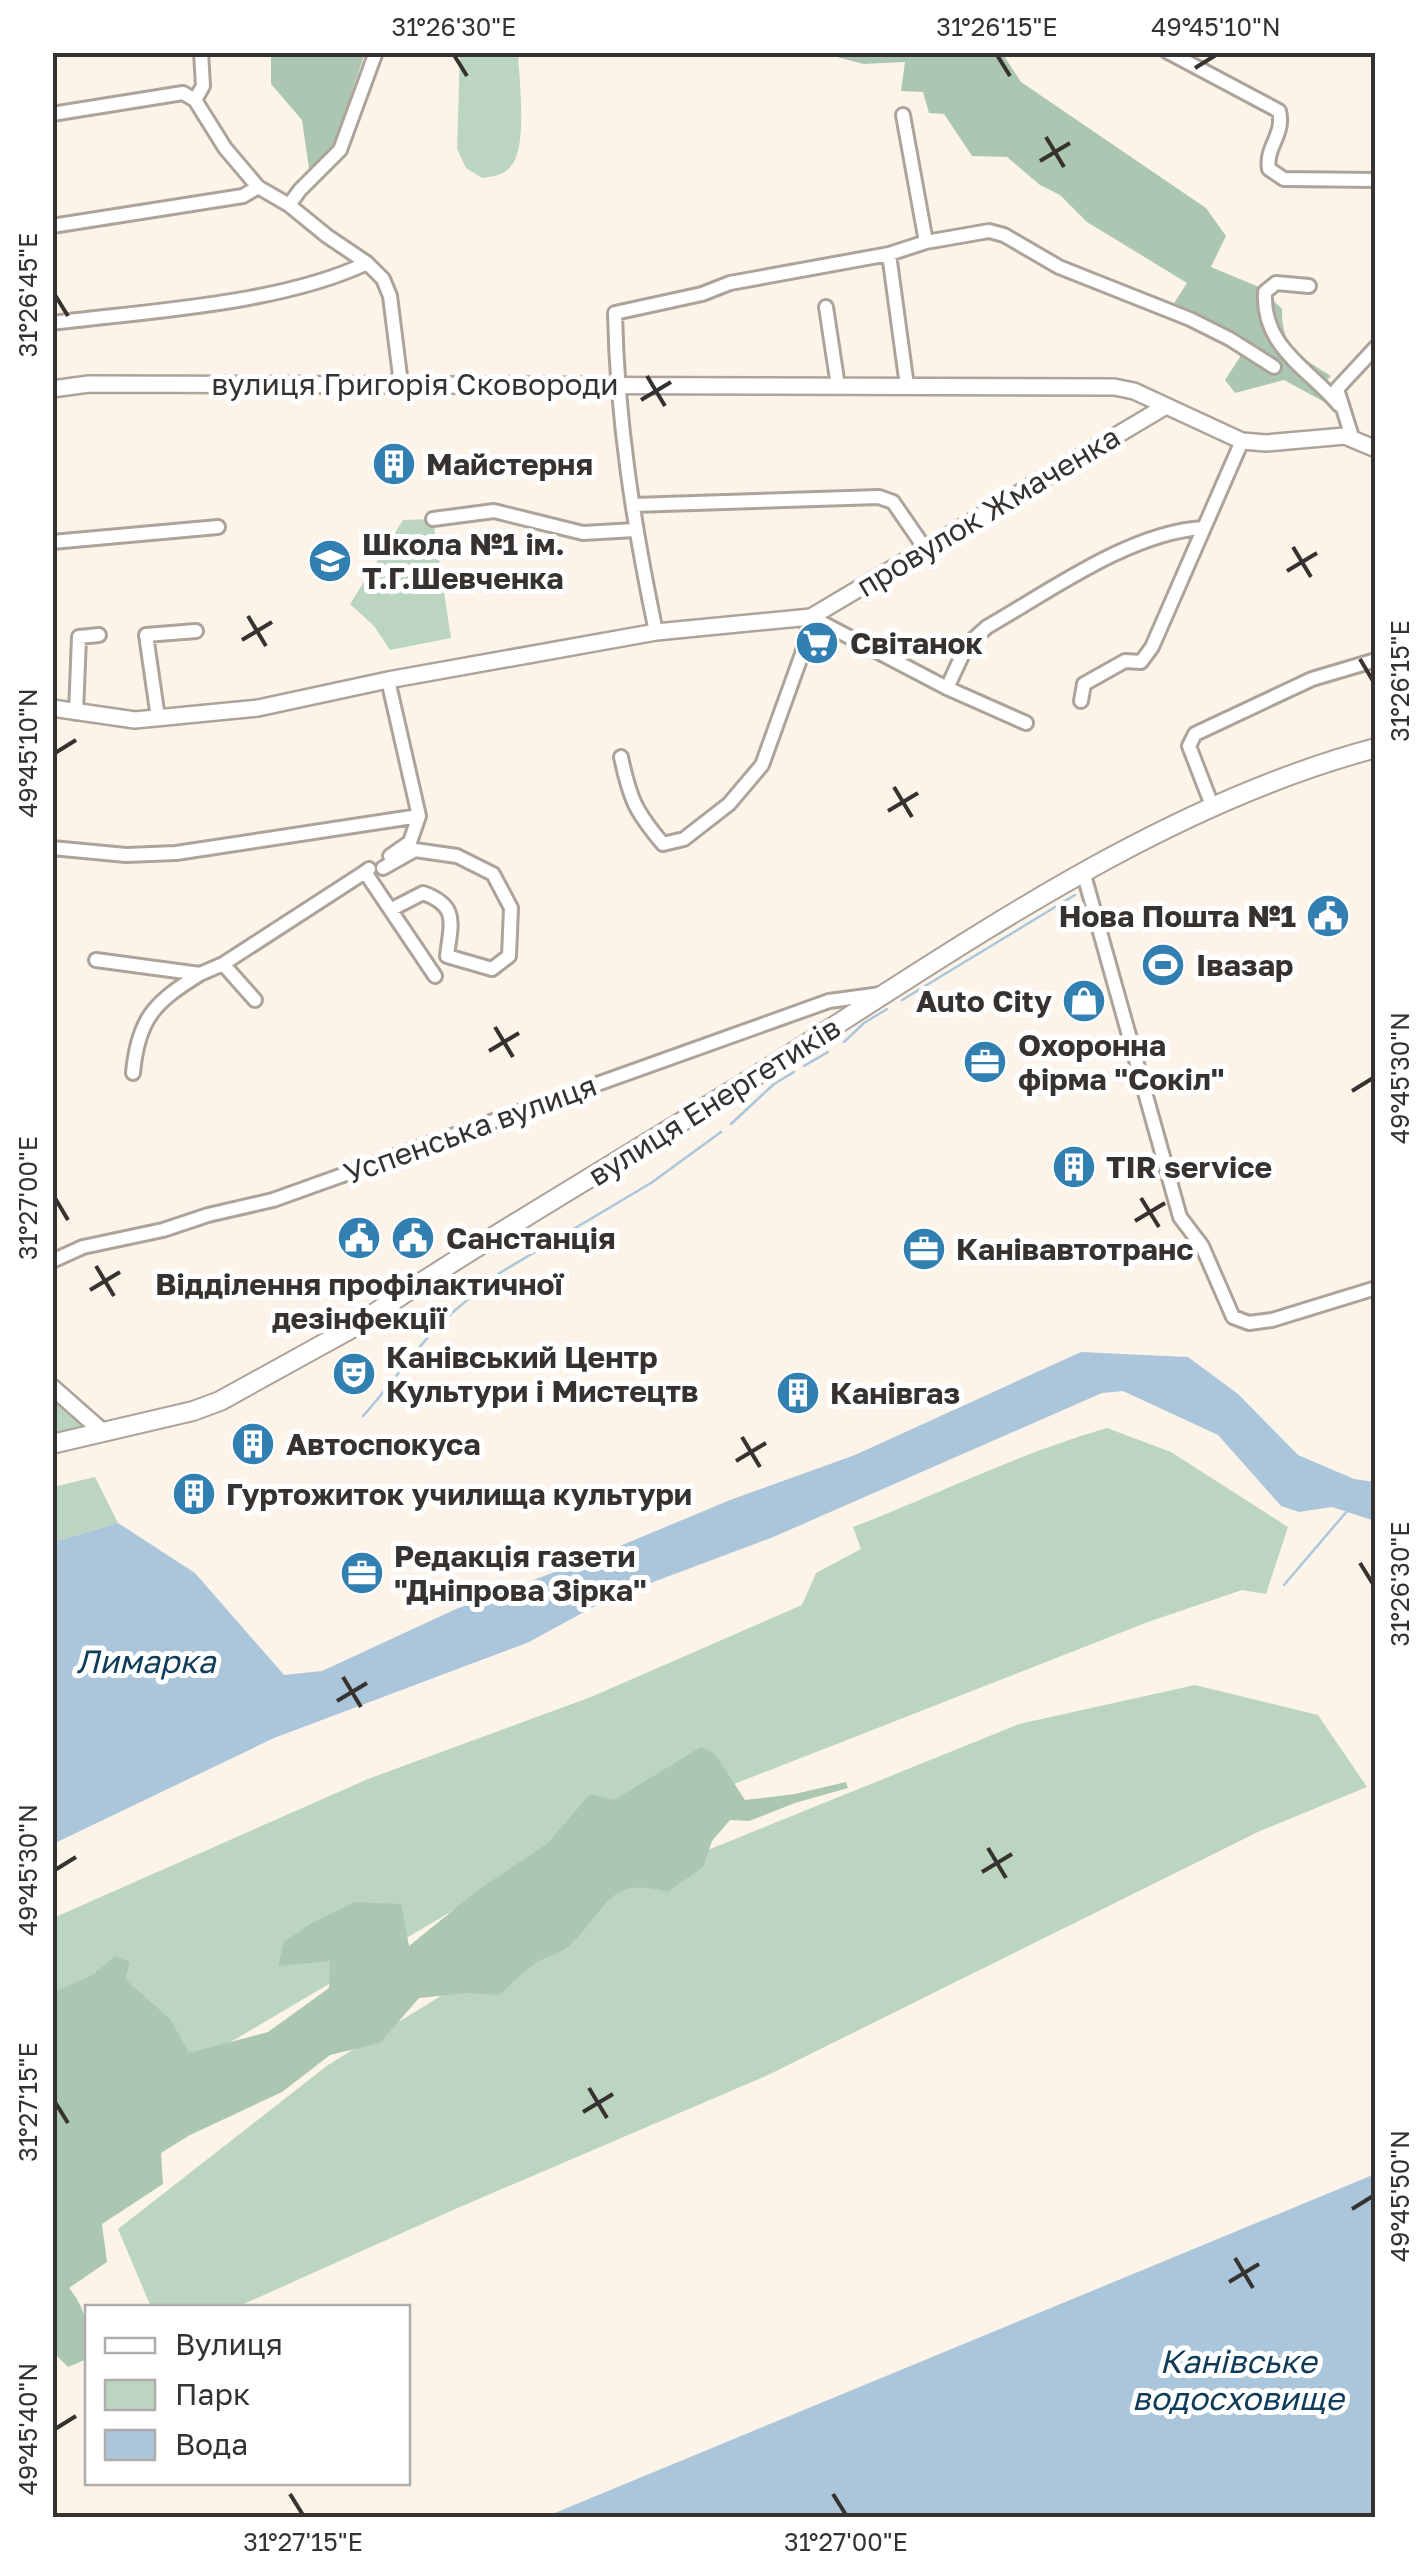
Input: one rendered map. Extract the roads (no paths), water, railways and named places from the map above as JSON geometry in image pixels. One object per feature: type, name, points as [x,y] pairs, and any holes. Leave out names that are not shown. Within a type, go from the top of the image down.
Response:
[{"type":"main road","name":"вулиця Енергетиків","points":[[52,1444],[193,1411],[268,1376],[354,1328],[886,994],[1084,875],[1212,808],[1306,769],[1376,748]]},
{"type":"street","points":[[196,100],[203,86],[201,52]]},
{"type":"street","points":[[290,205],[340,150],[376,52]]},
{"type":"street","points":[[1168,52],[1278,111],[1281,132],[1267,158],[1269,169],[1284,179],[1376,180]]},
{"type":"street","points":[[52,114],[183,93],[196,100],[225,148],[258,187],[290,205],[383,279],[390,296],[401,384]]},
{"type":"street","points":[[902,115],[926,242]]},
{"type":"street","points":[[52,226],[243,196],[258,187]]},
{"type":"street","points":[[656,632],[634,530],[616,385],[615,313],[702,294],[730,283],[989,231],[1004,235],[1059,267],[1190,319],[1274,367]]},
{"type":"street","points":[[889,254],[907,386]]},
{"type":"street","points":[[52,323],[225,301],[339,276],[367,263]]},
{"type":"street","points":[[1309,286],[1276,284],[1265,292],[1264,310],[1275,340],[1340,404]]},
{"type":"street","points":[[826,307],[838,386]]},
{"type":"street","points":[[1352,437],[1337,389],[1376,348]]},
{"type":"street","name":"вулиця Григорія Сковороди","points":[[52,388],[89,384],[1114,387],[1134,390],[1242,441]]},
{"type":"street","name":"провулок Жмаченка","points":[[811,616],[1166,406]]},
{"type":"street","points":[[1081,701],[1084,684],[1125,661],[1141,662],[1152,647],[1242,441],[1352,437],[1376,449]]},
{"type":"street","points":[[633,505],[879,497],[893,502],[924,546]]},
{"type":"street","points":[[433,519],[494,511],[582,533],[634,530]]},
{"type":"street","points":[[52,542],[218,526]]},
{"type":"street","points":[[947,688],[968,645],[987,626],[1144,539],[1178,529],[1203,528]]},
{"type":"street","points":[[621,757],[630,798],[641,818],[663,844],[684,839],[729,804],[762,765],[802,654],[811,616]]},
{"type":"street","points":[[52,708],[135,720],[258,708],[388,680],[656,632],[811,616],[947,688],[1026,724]]},
{"type":"street","points":[[158,718],[146,636],[196,631]]},
{"type":"street","points":[[76,712],[79,637],[99,635]]},
{"type":"street","points":[[1212,808],[1189,746],[1195,734],[1312,679],[1376,660]]},
{"type":"street","points":[[133,1072],[136,1041],[149,1013],[173,991],[222,964],[410,842],[418,816],[388,680]]},
{"type":"street","points":[[52,848],[126,855],[176,852],[418,816]]},
{"type":"street","points":[[383,868],[415,850],[456,856],[493,874],[512,908],[510,956],[492,970],[421,952]]},
{"type":"street","points":[[365,872],[435,976]]},
{"type":"street","points":[[1084,875],[1180,1217],[1202,1246],[1234,1316],[1250,1323],[1272,1320],[1376,1288]]},
{"type":"street","points":[[392,910],[423,892],[442,900],[452,917],[447,956]]},
{"type":"street","points":[[96,960],[200,974]]},
{"type":"street","points":[[222,964],[255,1000]]},
{"type":"street","name":"Успенська вулиця","points":[[52,1261],[83,1247],[273,1200],[829,1002],[886,994]]},
{"type":"street","points":[[52,1387],[103,1432]]},
{"type":"water","name":"Лимарка","points":[[1081,1352],[1188,1357],[1238,1394],[1298,1455],[1354,1479],[1375,1482],[1375,1521],[1332,1507],[1299,1512],[1281,1506],[1218,1435],[1123,1391],[1102,1393],[771,1538],[608,1599],[529,1642],[274,1738],[53,1844],[53,1542],[118,1523],[195,1573],[284,1675],[322,1671],[456,1609],[730,1500],[855,1455]]},
{"type":"water","name":"Канівське водосховище","points":[[1375,2174],[1375,2517],[545,2517]]},
{"type":"waterway","points":[[902,1000],[1075,895]]},
{"type":"waterway","points":[[844,1042],[887,1009]]},
{"type":"waterway","points":[[804,1066],[828,1052]]},
{"type":"waterway","points":[[731,1124],[774,1084],[794,1072]]},
{"type":"waterway","points":[[489,1287],[498,1274],[651,1183],[721,1132]]},
{"type":"waterway","points":[[363,1416],[430,1335],[476,1294]]},
{"type":"waterway","points":[[1284,1585],[1348,1510]]},
{"type":"place","name":"Майстерня","points":[[394,464]]},
{"type":"place","name":"Школа №1 ім. Т.Г.Шевченка","points":[[330,561]]},
{"type":"place","name":"Світанок","points":[[817,643]]},
{"type":"place","name":"Нова Пошта №1","points":[[1328,916]]},
{"type":"place","name":"Івазар","points":[[1163,965]]},
{"type":"place","name":"Auto City","points":[[1084,1001]]},
{"type":"place","name":"Охоронна фірма \"Сокіл\"","points":[[985,1062]]},
{"type":"place","name":"TIR service","points":[[1074,1167]]},
{"type":"place","name":"Відділення профілактичної дезінфекції","points":[[359,1238]]},
{"type":"place","name":"Санстанція","points":[[413,1238]]},
{"type":"place","name":"Канівавтотранс","points":[[924,1249]]},
{"type":"place","name":"Канівський Центр Культури і Мистецтв","points":[[354,1374]]},
{"type":"place","name":"Канівгаз","points":[[798,1393]]},
{"type":"place","name":"Автоспокуса","points":[[253,1444]]},
{"type":"place","name":"Гуртожиток училища культури","points":[[194,1494]]},
{"type":"place","name":"Редакція газети \"Дніпрова Зірка\"","points":[[362,1573]]}]
